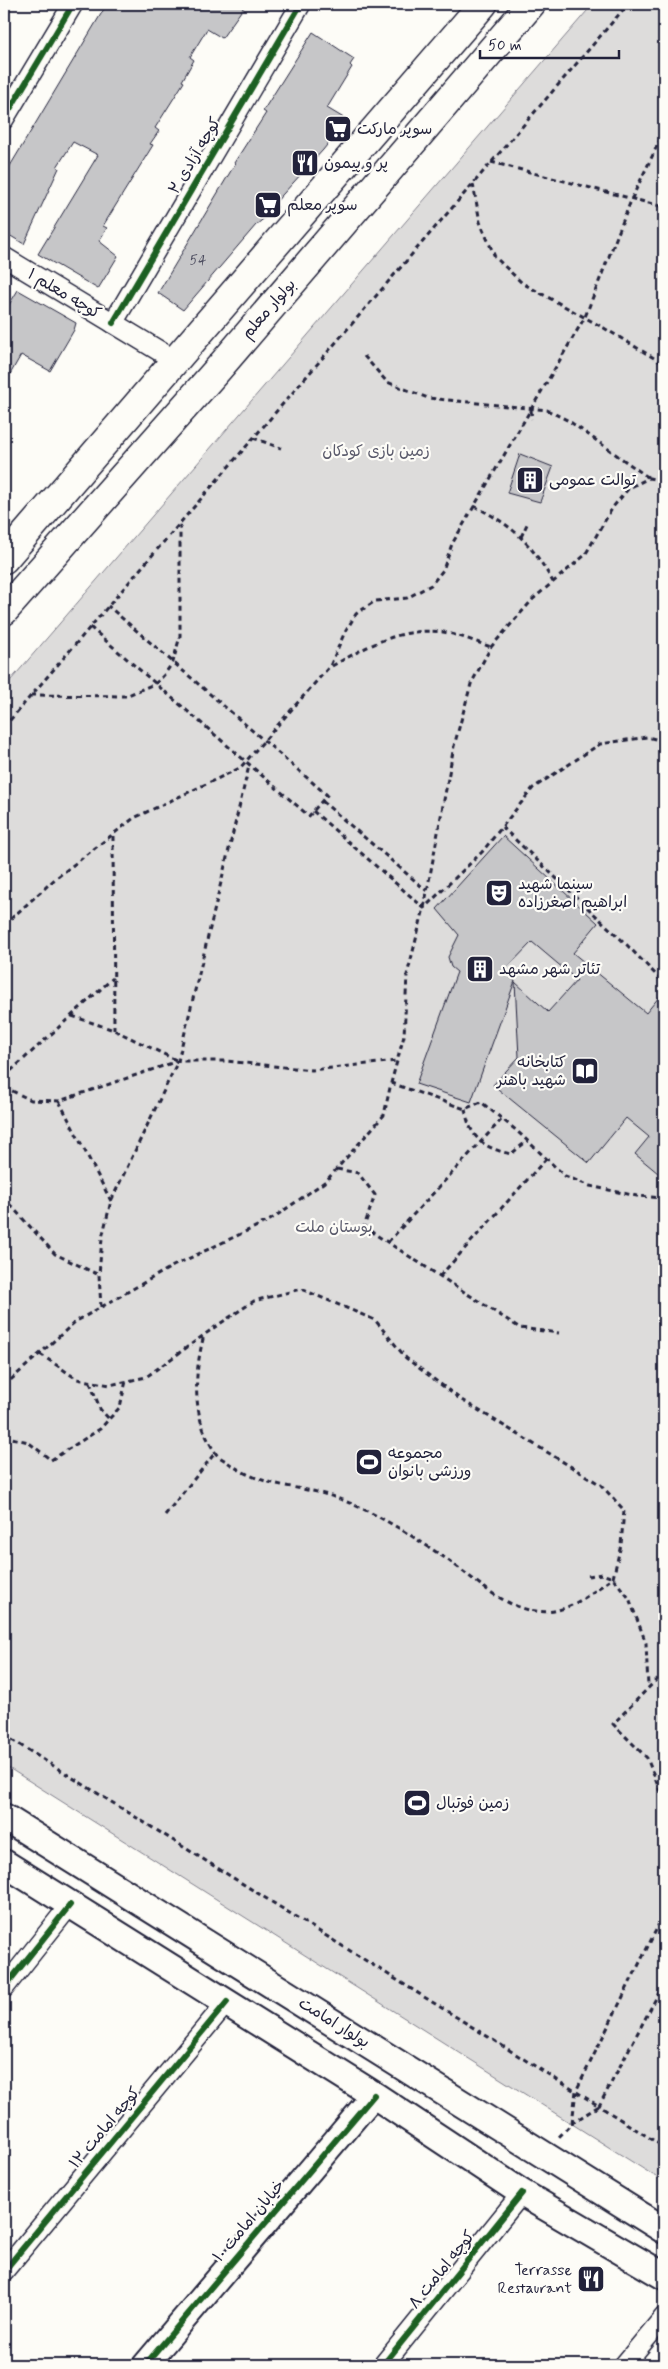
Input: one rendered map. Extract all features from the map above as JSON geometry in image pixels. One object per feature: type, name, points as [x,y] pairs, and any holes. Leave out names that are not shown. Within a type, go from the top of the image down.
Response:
[{"type":"main road","points":[[4,559],[483,4]]},
{"type":"main road","name":"بولوار معلم","points":[[4,610],[219,368],[531,4]]},
{"type":"main road","name":"بولوار امامت","points":[[4,1817],[664,2230]]},
{"type":"main road","points":[[4,1863],[374,2095],[522,2193],[664,2276]]},
{"type":"street","points":[[4,119],[74,4]]},
{"type":"street","name":"کوچه آزادی ۲","points":[[113,323],[301,4]]},
{"type":"street","name":"کوچه معلم ۱","points":[[4,257],[176,361]]},
{"type":"street","points":[[4,1988],[70,1905]]},
{"type":"street","name":"کوچه امامت ۱۲","points":[[4,2272],[227,2002]]},
{"type":"street","name":"خیابان امامت ۱۰","points":[[144,2365],[374,2095]]},
{"type":"street","name":"کوچه امامت ۸","points":[[382,2365],[522,2193]]},
{"type":"street","points":[[624,2365],[664,2316]]},
{"type":"path","points":[[4,727],[628,4]]},
{"type":"path","points":[[4,925],[56,879],[134,818],[240,768],[330,666],[344,634],[356,614],[375,601],[407,598],[431,586],[443,570],[452,544],[584,317],[632,198],[659,142],[664,137]]},
{"type":"path","points":[[491,162],[664,207]]},
{"type":"path","points":[[473,183],[480,222],[495,257],[522,283],[664,364]]},
{"type":"path","points":[[364,356],[387,382],[428,398],[547,410],[569,421],[649,478],[664,482]]},
{"type":"path","points":[[531,409],[532,419]]},
{"type":"path","points":[[253,438],[281,448]]},
{"type":"path","points":[[4,1386],[75,1322],[173,1266],[270,1220],[326,1181],[384,1115],[404,1036],[407,975],[428,891],[454,746],[471,684],[491,647],[533,599],[585,555],[613,507],[629,488],[649,478]]},
{"type":"path","points":[[474,506],[512,528],[539,557],[553,582]]},
{"type":"path","points":[[31,696],[126,696],[156,683],[173,662],[180,636],[180,522]]},
{"type":"path","points":[[521,537],[528,522]]},
{"type":"path","points":[[90,627],[309,816],[322,801],[327,795],[108,606]]},
{"type":"path","points":[[330,666],[379,640],[409,632],[444,632],[491,647]]},
{"type":"path","points":[[424,908],[482,852],[533,788],[600,744],[647,737],[664,741]]},
{"type":"path","points":[[101,1307],[99,1275],[102,1238],[111,1201],[178,1061],[250,765]]},
{"type":"path","points":[[322,801],[428,891]]},
{"type":"path","points":[[313,811],[424,908]]},
{"type":"path","points":[[502,827],[628,945],[664,983]]},
{"type":"path","points":[[113,835],[114,1030]]},
{"type":"path","points":[[4,1077],[114,978]]},
{"type":"path","points":[[72,1016],[114,1030],[178,1061]]},
{"type":"path","points":[[4,1087],[31,1100],[59,1101],[178,1061],[226,1061],[312,1070],[398,1061]]},
{"type":"path","points":[[391,1083],[465,1110],[481,1102],[527,1140],[565,1176],[590,1186],[637,1196],[664,1198]]},
{"type":"path","points":[[59,1101],[111,1201]]},
{"type":"path","points":[[465,1110],[468,1127],[481,1142],[492,1150],[511,1154],[527,1140]]},
{"type":"path","points":[[388,1242],[502,1119]]},
{"type":"path","points":[[440,1276],[546,1159]]},
{"type":"path","points":[[337,1169],[358,1173],[375,1195],[364,1227],[520,1328],[558,1333]]},
{"type":"path","points":[[4,1198],[55,1254],[99,1275]]},
{"type":"path","points":[[40,1354],[77,1379],[110,1385],[146,1376],[204,1335],[254,1302],[301,1289],[375,1320],[406,1358],[460,1399],[601,1485],[624,1510],[621,1545],[613,1578],[562,1610],[547,1612],[525,1609],[486,1588],[443,1556],[361,1508],[309,1490],[272,1485],[238,1471],[215,1453],[203,1428],[197,1404],[195,1384],[204,1335]]},
{"type":"path","points":[[90,1381],[100,1409],[109,1419]]},
{"type":"path","points":[[4,1436],[28,1442],[51,1460],[100,1429],[120,1407],[126,1381]]},
{"type":"path","points":[[165,1515],[215,1453]]},
{"type":"path","points":[[588,1576],[602,1574],[613,1578],[629,1598],[646,1643],[648,1688]]},
{"type":"path","points":[[664,1672],[613,1724],[647,1758],[664,1801]]},
{"type":"path","points":[[4,1736],[664,2147]]},
{"type":"path","points":[[664,1914],[576,2091],[572,2123],[600,2106],[664,1983]]},
{"type":"green space","name":"بوستان ملت","points":[[593,4],[664,4],[664,2182],[4,1765],[4,688]]},
{"type":"building","points":[[107,4],[246,4],[222,38],[207,29],[190,57],[194,60],[182,81],[184,82],[155,128],[159,131],[150,144],[153,145],[103,226],[107,228],[99,241],[118,256],[98,289],[38,254],[98,155],[73,142],[57,167],[59,168],[24,244],[4,232],[4,176]]},
{"type":"building","points":[[313,32],[354,59],[350,65],[352,67],[327,108],[347,120],[323,150],[273,205],[278,207],[256,225],[183,310],[158,293],[234,163],[266,113],[263,111]]},
{"type":"building","points":[[18,290],[76,323],[74,330],[50,371],[21,355],[4,385],[4,313]]},
{"type":"building","name":"توالت عمومی","points":[[520,454],[553,467],[540,502],[507,493]]},
{"type":"building","points":[[503,836],[598,923],[573,953],[646,1013],[664,991],[664,1178],[635,1154],[649,1137],[626,1118],[589,1163],[493,1085],[519,1057],[515,982],[548,1012],[577,980],[532,942],[504,971],[515,981],[471,1102],[416,1084],[457,972],[451,967],[448,957],[459,935],[437,909]]},
{"type":"cycle path","points":[[4,119],[73,4]]},
{"type":"cycle path","points":[[113,323],[301,4]]},
{"type":"cycle path","points":[[4,1988],[70,1905]]},
{"type":"cycle path","points":[[4,2271],[227,2002]]},
{"type":"cycle path","points":[[145,2365],[374,2095]]},
{"type":"cycle path","points":[[383,2365],[522,2193]]},
{"type":"place","name":"سوپر مارکت","points":[[338,129]]},
{"type":"place","name":"پر و پیمون","points":[[305,163]]},
{"type":"place","name":"سوپر معلم","points":[[268,205]]},
{"type":"place","name":"توالت عمومی","points":[[530,480]]},
{"type":"place","name":"سینما شهید ابراهیم اصغرزاده","points":[[499,893]]},
{"type":"place","name":"تئاتر شهر مشهد","points":[[480,969]]},
{"type":"place","name":"کتابخانه شهید باهنر","points":[[585,1071]]},
{"type":"place","name":"مجموعه ورزشی بانوان","points":[[369,1462]]},
{"type":"place","name":"زمین فوتبال","points":[[417,1803]]},
{"type":"place","name":"Terrasse Restaurant","points":[[591,2279]]},
{"type":"park label","name":"زمین بازی کودکان","points":[[376,451]]}]
